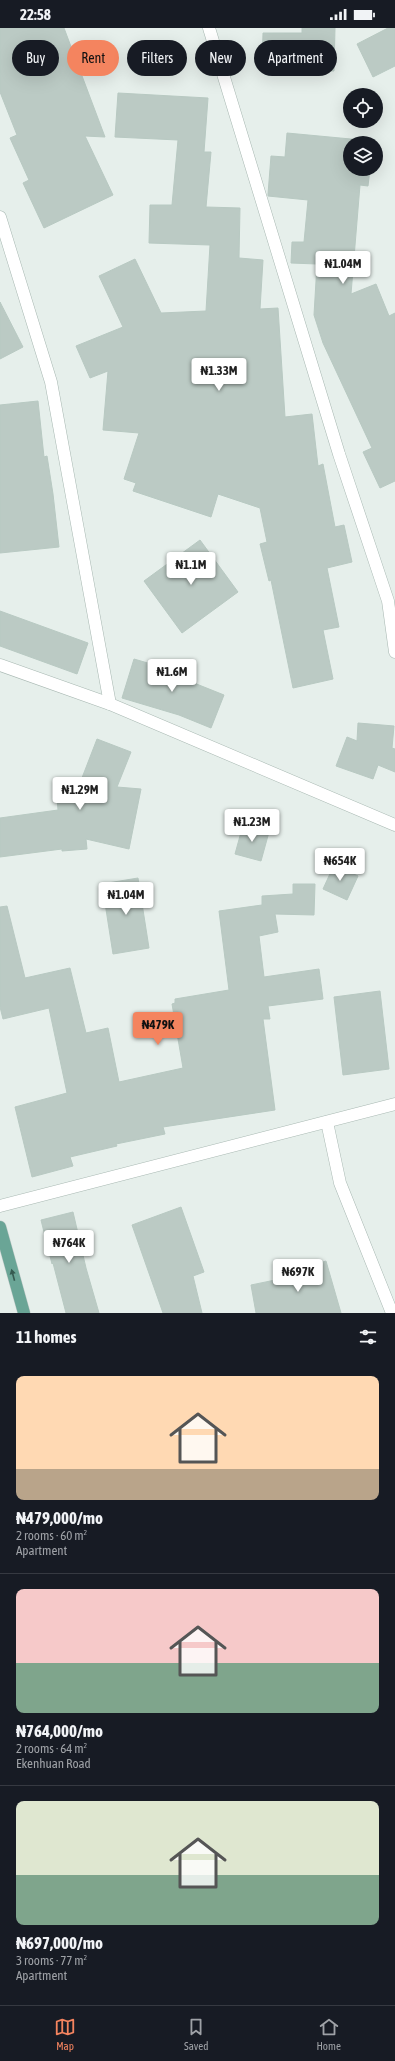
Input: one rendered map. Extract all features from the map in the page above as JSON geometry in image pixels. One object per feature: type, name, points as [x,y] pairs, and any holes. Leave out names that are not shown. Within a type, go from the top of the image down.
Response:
[{"type":"main road","points":[[0,1227],[24,1313]]},
{"type":"street","points":[[209,28],[340,454],[388,601],[395,652]]},
{"type":"street","points":[[0,217],[51,382],[110,704]]},
{"type":"street","points":[[0,665],[110,704],[395,825]]},
{"type":"street","points":[[0,1206],[395,1104]]},
{"type":"street","points":[[327,1122],[340,1183],[392,1313]]},
{"type":"building","points":[[0,28],[64,28],[69,40],[67,40],[67,76],[82,76],[105,137],[85,136],[113,195],[44,228],[23,183],[29,180],[10,138],[17,135],[0,92]]},
{"type":"building","points":[[302,28],[335,28],[335,40],[263,40],[263,33],[302,33]]},
{"type":"building","points":[[388,28],[395,28],[395,66],[373,77],[357,44]]},
{"type":"building","points":[[118,93],[208,98],[204,152],[211,152],[206,207],[240,208],[239,258],[263,260],[260,309],[278,308],[285,417],[312,414],[318,466],[323,464],[335,527],[344,525],[352,562],[327,568],[339,627],[323,630],[333,679],[293,688],[271,580],[269,581],[260,544],[267,542],[260,508],[218,494],[211,517],[133,491],[136,483],[124,479],[139,433],[103,430],[108,371],[90,378],[76,346],[123,327],[99,276],[135,259],[161,313],[206,311],[210,245],[149,243],[150,205],[172,205],[178,140],[115,137]]},
{"type":"building","points":[[287,133],[343,138],[343,176],[369,176],[368,186],[360,185],[351,294],[376,284],[389,316],[395,313],[395,481],[380,488],[363,452],[372,448],[323,343],[314,315],[317,264],[291,263],[292,242],[304,242],[308,200],[268,196],[271,156],[285,157]]},
{"type":"building","points":[[0,302],[23,347],[0,359]]},
{"type":"building","points":[[38,401],[44,457],[47,456],[59,547],[0,553],[0,405]]},
{"type":"building","points":[[200,540],[238,592],[182,633],[144,581]]},
{"type":"building","points":[[0,611],[88,643],[77,674],[0,646]]},
{"type":"building","points":[[134,659],[175,671],[174,675],[224,695],[211,728],[179,715],[122,698]]},
{"type":"building","points":[[358,723],[394,726],[392,748],[395,749],[395,772],[378,765],[373,779],[336,766],[347,737],[357,741]]},
{"type":"building","points":[[97,739],[131,752],[117,787],[141,789],[129,849],[86,839],[87,849],[62,851],[62,849],[0,857],[0,818],[58,810],[56,785],[80,783]]},
{"type":"building","points":[[243,825],[269,832],[261,861],[235,854]]},
{"type":"building","points":[[334,865],[358,876],[347,900],[323,889]]},
{"type":"building","points":[[138,878],[149,948],[113,954],[102,884]]},
{"type":"building","points":[[293,884],[315,884],[314,915],[275,914],[278,932],[259,936],[264,977],[319,969],[323,999],[268,1006],[270,1019],[263,1019],[275,1110],[163,1127],[165,1134],[116,1144],[117,1146],[70,1157],[73,1166],[32,1177],[15,1107],[67,1093],[49,1008],[3,1019],[0,1007],[0,907],[7,906],[25,978],[70,968],[86,1033],[108,1028],[119,1082],[183,1068],[172,1004],[175,1003],[175,999],[229,990],[219,911],[262,905],[262,896],[293,894]]},
{"type":"building","points":[[380,991],[389,1069],[343,1075],[334,997]]},
{"type":"building","points":[[181,1207],[204,1272],[193,1276],[202,1313],[163,1313],[132,1225]]},
{"type":"building","points":[[73,1212],[86,1268],[99,1313],[66,1313],[53,1263],[52,1264],[41,1220]]},
{"type":"building","points":[[326,1261],[341,1313],[256,1313],[251,1285],[280,1279],[279,1275]]}]
